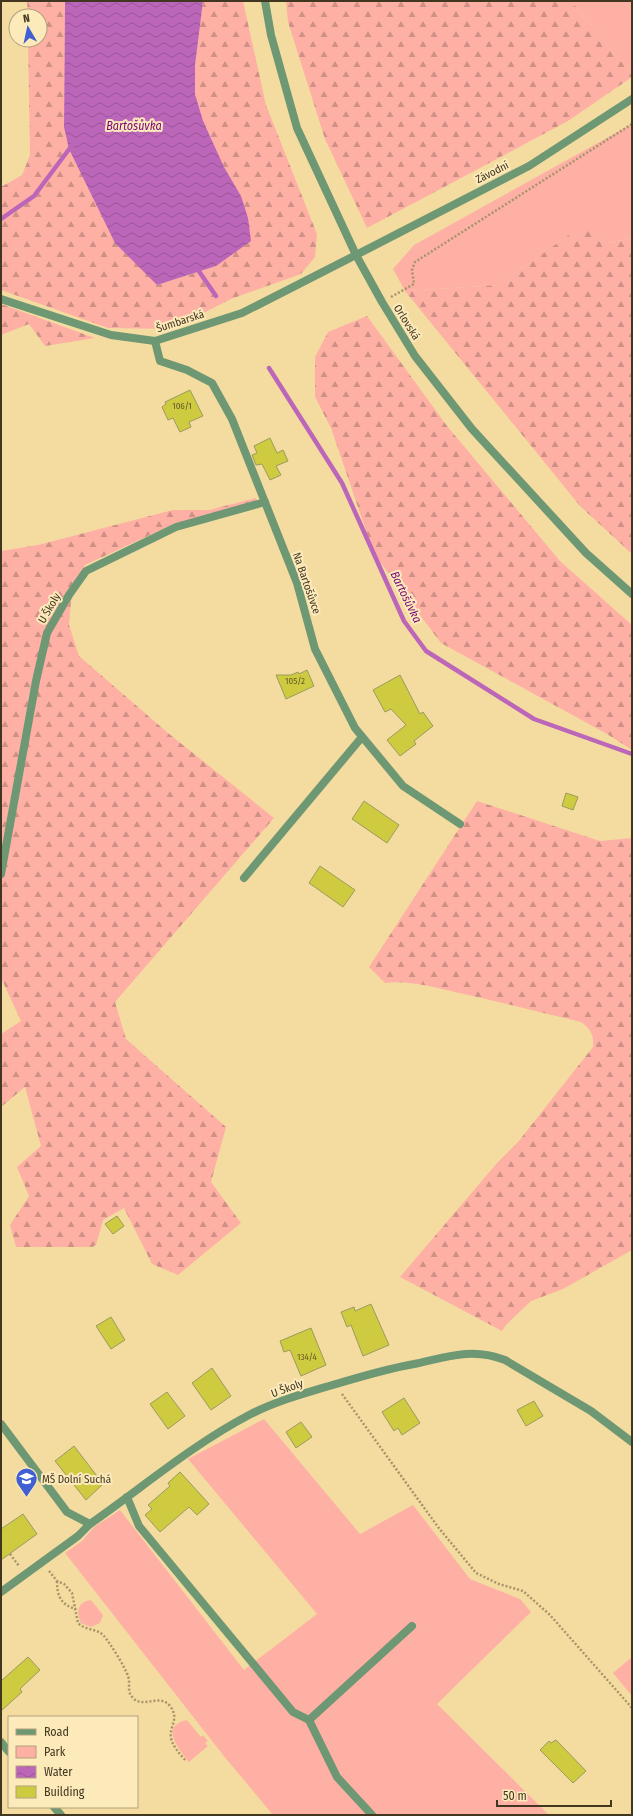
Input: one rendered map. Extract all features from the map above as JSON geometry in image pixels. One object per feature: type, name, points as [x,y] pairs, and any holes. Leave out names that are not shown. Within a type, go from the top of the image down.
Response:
[{"type":"street","name":"Orlovská","points":[[265,1],[271,35],[297,128],[356,255],[382,302],[415,356],[472,429],[586,553],[632,594]]},
{"type":"street","name":"Závodní","points":[[356,255],[528,166],[632,98]]},
{"type":"street","name":"Šumbarská","points":[[1,299],[111,335],[155,341],[242,313],[356,255]]},
{"type":"street","name":"Na Bartošůvce","points":[[155,341],[160,361],[187,370],[212,383],[232,419],[297,583],[315,649],[354,728],[403,786],[460,824]]},
{"type":"street","name":"U Školy","points":[[1,874],[36,681],[47,633],[69,595],[86,571],[176,527],[265,502]]},
{"type":"street","points":[[244,878],[362,737]]},
{"type":"street","name":"U Školy","points":[[1,1592],[78,1536],[90,1524],[180,1458],[251,1414],[294,1396],[392,1368],[458,1354],[491,1354],[519,1367],[591,1411],[632,1442]]},
{"type":"street","points":[[1,1424],[67,1512],[90,1524]]},
{"type":"street","points":[[127,1497],[139,1526],[293,1712],[309,1720],[337,1777],[372,1815]]},
{"type":"street","points":[[309,1720],[412,1626]]},
{"type":"street","points":[[1,1742],[8,1751]]},
{"type":"path","points":[[382,302],[414,284],[412,270],[415,262],[632,124]]},
{"type":"path","points":[[335,1384],[438,1527],[476,1573],[499,1584],[523,1591],[550,1615],[632,1708]]},
{"type":"path","points":[[42,1562],[57,1581],[64,1584],[72,1594],[78,1623],[85,1629],[97,1630],[104,1636],[128,1675],[127,1687],[132,1698],[141,1702],[160,1700],[170,1706],[174,1716],[171,1739],[175,1748],[186,1761]]},
{"type":"path","points":[[57,1581],[60,1599],[65,1605],[76,1609]]},
{"type":"green space","points":[[27,1],[65,1],[64,121],[69,149],[157,285],[216,266],[241,196],[213,146],[201,118],[195,93],[194,70],[203,1],[243,1],[266,105],[317,234],[315,257],[301,274],[231,299],[172,329],[108,328],[1,290],[1,187],[22,175],[30,155],[28,48],[48,48],[48,8],[27,8]]},
{"type":"green space","points":[[286,1],[571,1],[632,74],[632,77],[568,121],[367,228],[325,139],[288,22]]},
{"type":"green space","points":[[571,1],[632,1],[632,74]]},
{"type":"green space","points":[[632,124],[632,238],[607,243],[582,227],[498,285],[405,291],[393,269],[414,245]]},
{"type":"green space","points":[[582,226],[607,243],[632,238],[632,554],[580,506],[405,291],[498,285]]},
{"type":"green space","points":[[1,304],[95,338],[45,346],[29,324],[1,335]]},
{"type":"green space","points":[[367,316],[447,426],[560,561],[632,625],[632,750],[607,734],[441,643],[374,554],[331,428],[315,397],[315,357],[328,332]]},
{"type":"green space","points":[[256,498],[258,502],[174,524],[85,565],[71,601],[69,625],[79,656],[168,733],[274,818],[115,1002],[126,1039],[226,1127],[211,1182],[241,1223],[178,1275],[152,1264],[124,1208],[103,1220],[96,1245],[92,1247],[16,1247],[10,1225],[29,1196],[17,1167],[41,1146],[25,1087],[1,1107],[1,1034],[21,1021],[1,978],[1,551],[38,545],[173,510],[209,510]]},
{"type":"green space","points":[[477,801],[600,841],[632,838],[632,1250],[563,1289],[531,1301],[506,1325],[502,1331],[400,1277],[497,1163],[518,1142],[593,1047],[592,1036],[587,1027],[581,1022],[429,986],[403,982],[385,983],[369,967]]},
{"type":"green space","points":[[264,1419],[360,1534],[413,1505],[470,1579],[520,1599],[531,1612],[437,1704],[549,1815],[273,1815],[223,1755],[65,1553],[82,1541],[94,1527],[120,1510],[244,1670],[317,1614],[188,1459]]},
{"type":"green space","points":[[91,1600],[103,1615],[100,1623],[91,1627],[81,1623],[78,1611],[80,1605]]},
{"type":"green space","points":[[632,1657],[632,1696],[613,1673]]},
{"type":"green space","points":[[187,1720],[201,1737],[203,1735],[208,1741],[205,1743],[208,1746],[189,1762],[177,1745],[173,1732],[174,1727]]},
{"type":"water","name":"Bartošůvka","points":[[65,1],[203,1],[195,65],[195,94],[203,121],[224,167],[241,196],[248,218],[251,241],[216,266],[157,285],[115,243],[69,149],[64,127]]},
{"type":"building","points":[[190,390],[203,416],[189,422],[191,427],[180,432],[173,418],[168,420],[162,407],[166,404],[165,402]]},
{"type":"building","points":[[270,438],[277,453],[283,450],[288,461],[276,466],[281,475],[270,480],[262,464],[256,465],[252,455],[257,453],[254,446]]},
{"type":"building","points":[[307,670],[314,686],[286,699],[276,675],[291,675],[298,672],[299,674]]},
{"type":"building","points":[[400,675],[420,714],[423,712],[433,726],[414,741],[416,744],[400,756],[387,740],[406,725],[391,709],[385,712],[373,690]]},
{"type":"building","points":[[566,793],[578,797],[573,810],[562,806]]},
{"type":"building","points":[[364,801],[399,825],[387,843],[352,819]]},
{"type":"building","points":[[320,866],[355,890],[343,907],[309,883]]},
{"type":"building","points":[[117,1216],[124,1226],[113,1234],[105,1224]]},
{"type":"building","points":[[371,1304],[389,1345],[363,1356],[351,1325],[347,1327],[341,1312],[354,1307],[355,1311]]},
{"type":"building","points":[[111,1317],[125,1340],[111,1349],[96,1326]]},
{"type":"building","points":[[311,1328],[326,1365],[301,1376],[290,1350],[284,1352],[280,1341]]},
{"type":"building","points":[[212,1368],[231,1396],[211,1410],[192,1383]]},
{"type":"building","points":[[167,1392],[185,1416],[168,1429],[150,1404]]},
{"type":"building","points":[[404,1398],[420,1423],[402,1435],[398,1428],[394,1431],[382,1412]]},
{"type":"building","points":[[534,1401],[543,1416],[526,1426],[517,1410]]},
{"type":"building","points":[[301,1422],[312,1437],[296,1448],[286,1432]]},
{"type":"building","points":[[74,1446],[103,1484],[86,1500],[55,1461]]},
{"type":"building","points":[[180,1472],[209,1504],[197,1515],[189,1507],[160,1532],[145,1515],[152,1509],[148,1505],[170,1486],[168,1483]]},
{"type":"building","points":[[23,1514],[37,1534],[1,1560],[1,1529]]},
{"type":"building","points":[[28,1657],[40,1670],[20,1689],[22,1692],[1,1711],[1,1681]]},
{"type":"building","points":[[556,1740],[586,1771],[573,1783],[540,1750],[549,1741],[551,1743]]},
{"type":"waterway","points":[[1,219],[34,196],[73,144]]},
{"type":"waterway","name":"Bartošůvka","points":[[196,267],[216,296]]},
{"type":"waterway","name":"Bartošůvka","points":[[269,368],[342,483],[404,621],[426,651],[534,719],[632,754]]},
{"type":"place","name":"MŠ Dolní Suchá","points":[[26,1498]]}]
